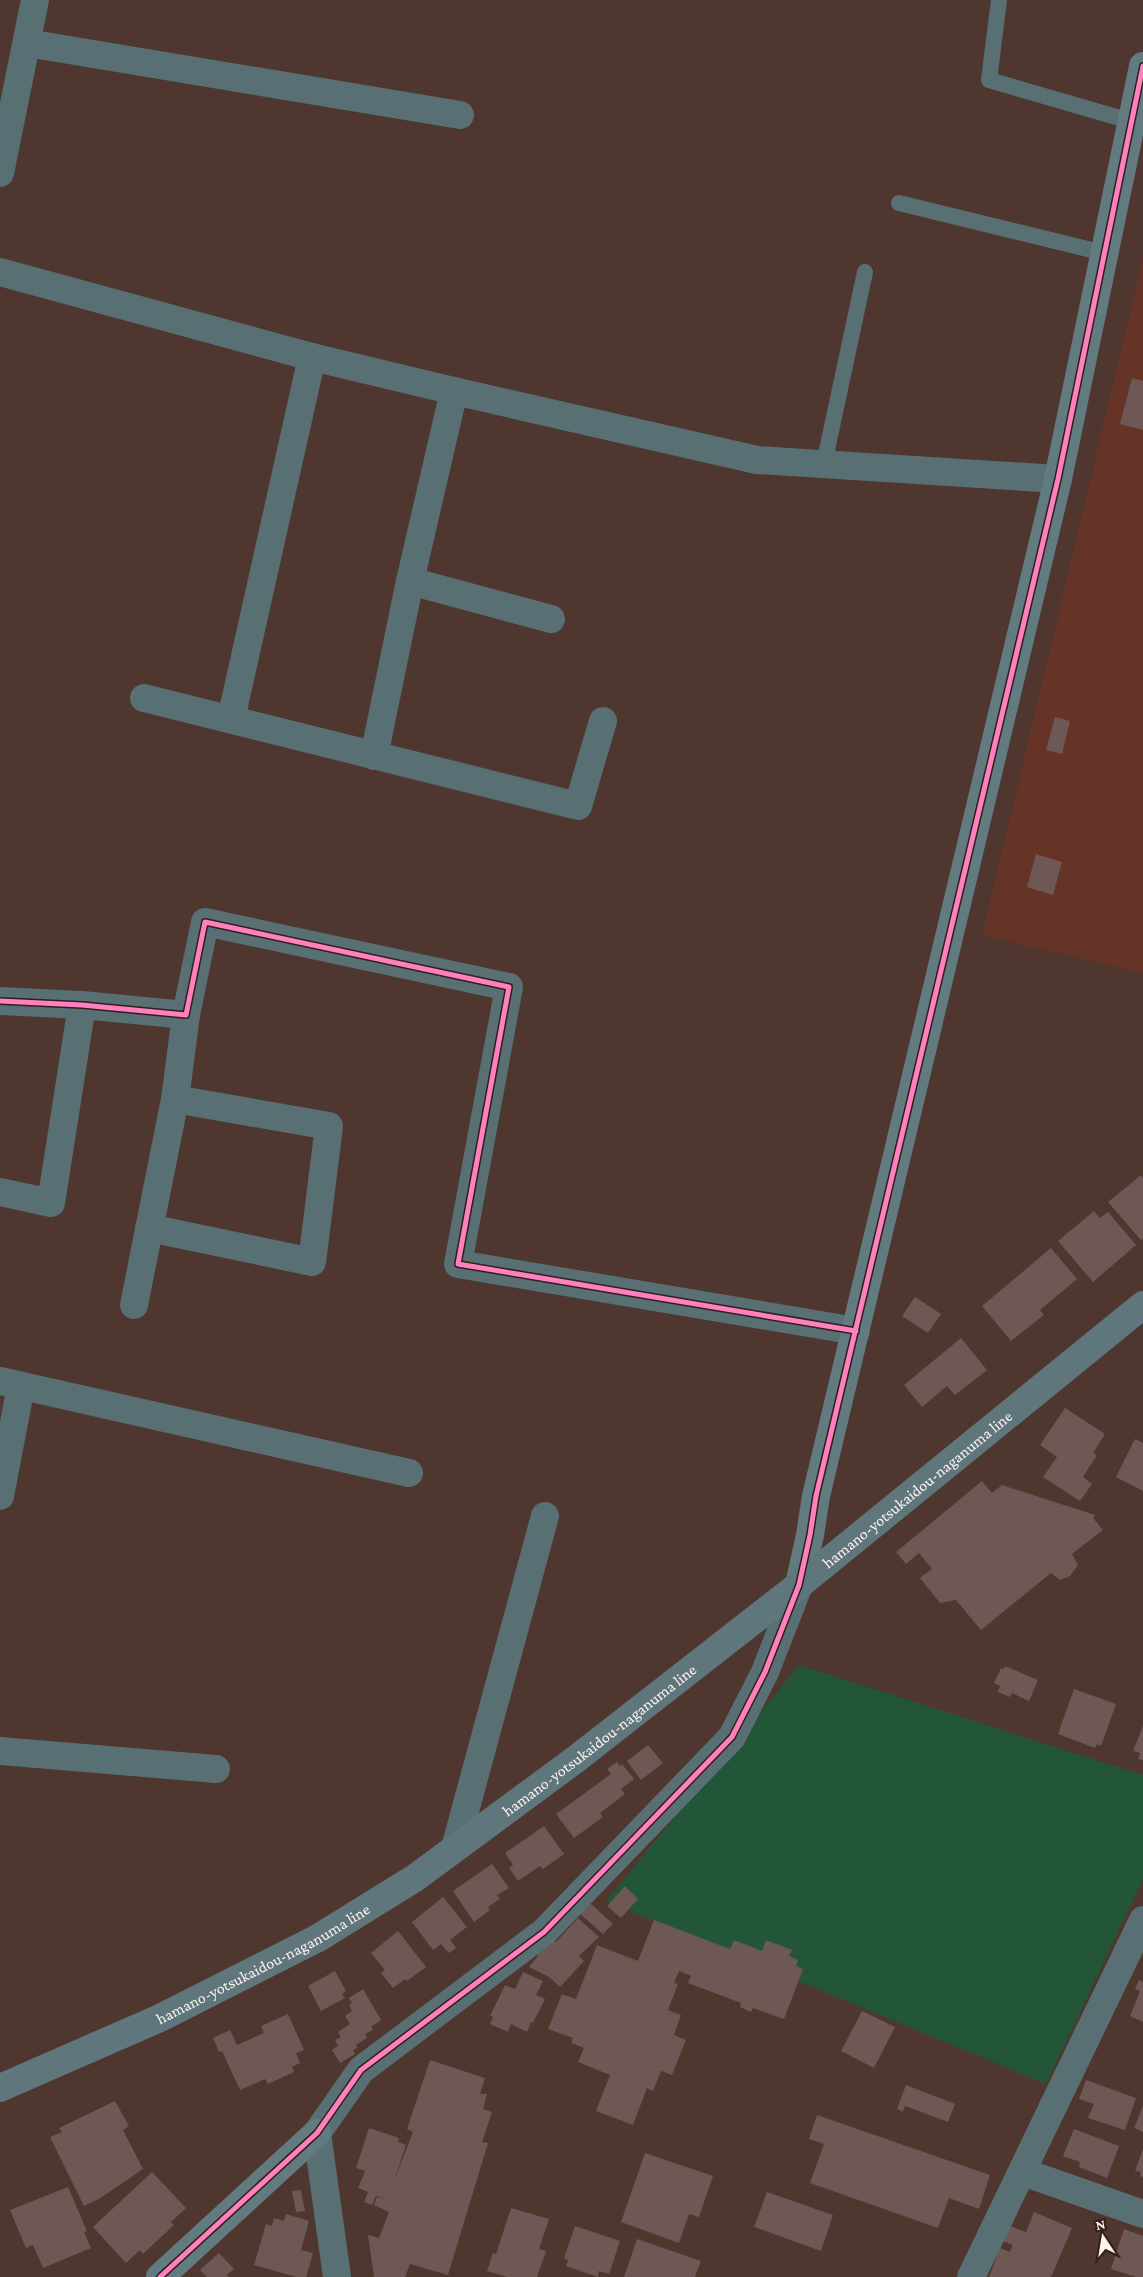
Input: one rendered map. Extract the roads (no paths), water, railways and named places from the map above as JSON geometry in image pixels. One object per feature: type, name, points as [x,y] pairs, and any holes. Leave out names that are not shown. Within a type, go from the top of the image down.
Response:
[{"type":"main road","name":"hamano-yotsukaidou-naganuma line","points":[[0,2088],[160,2018],[318,1938],[415,1878],[576,1759],[799,1585],[1143,1305]]},
{"type":"street","points":[[0,173],[35,0]]},
{"type":"street","points":[[27,42],[460,115]]},
{"type":"street","points":[[160,2277],[317,2133],[361,2070],[544,1932],[732,1737],[765,1672],[799,1585],[816,1496],[1058,479],[1130,121],[1143,66]]},
{"type":"street","points":[[0,272],[312,357],[454,392],[757,460],[1058,479]]},
{"type":"street","points":[[231,720],[312,357]]},
{"type":"street","points":[[374,756],[410,581],[454,392]]},
{"type":"street","points":[[410,581],[551,619]]},
{"type":"street","points":[[144,698],[578,806],[603,721]]},
{"type":"street","points":[[134,1304],[175,1099],[186,1015],[205,922],[508,988],[458,1264],[856,1331]]},
{"type":"street","points":[[0,1001],[82,1005],[186,1015]]},
{"type":"street","points":[[0,1192],[51,1203],[82,1005]]},
{"type":"street","points":[[149,1228],[312,1262],[329,1126],[175,1099]]},
{"type":"street","points":[[0,1496],[10,1384],[409,1473]]},
{"type":"street","points":[[455,1848],[545,1516]]},
{"type":"street","points":[[0,1751],[216,1769]]},
{"type":"street","points":[[971,2277],[1143,1920]]},
{"type":"street","points":[[317,2133],[336,2277]]},
{"type":"street","points":[[1023,2172],[1143,2214]]},
{"type":"lane","points":[[999,0],[989,80],[1130,121]]},
{"type":"lane","points":[[899,203],[1104,253]]},
{"type":"lane","points":[[824,464],[865,272]]}]
